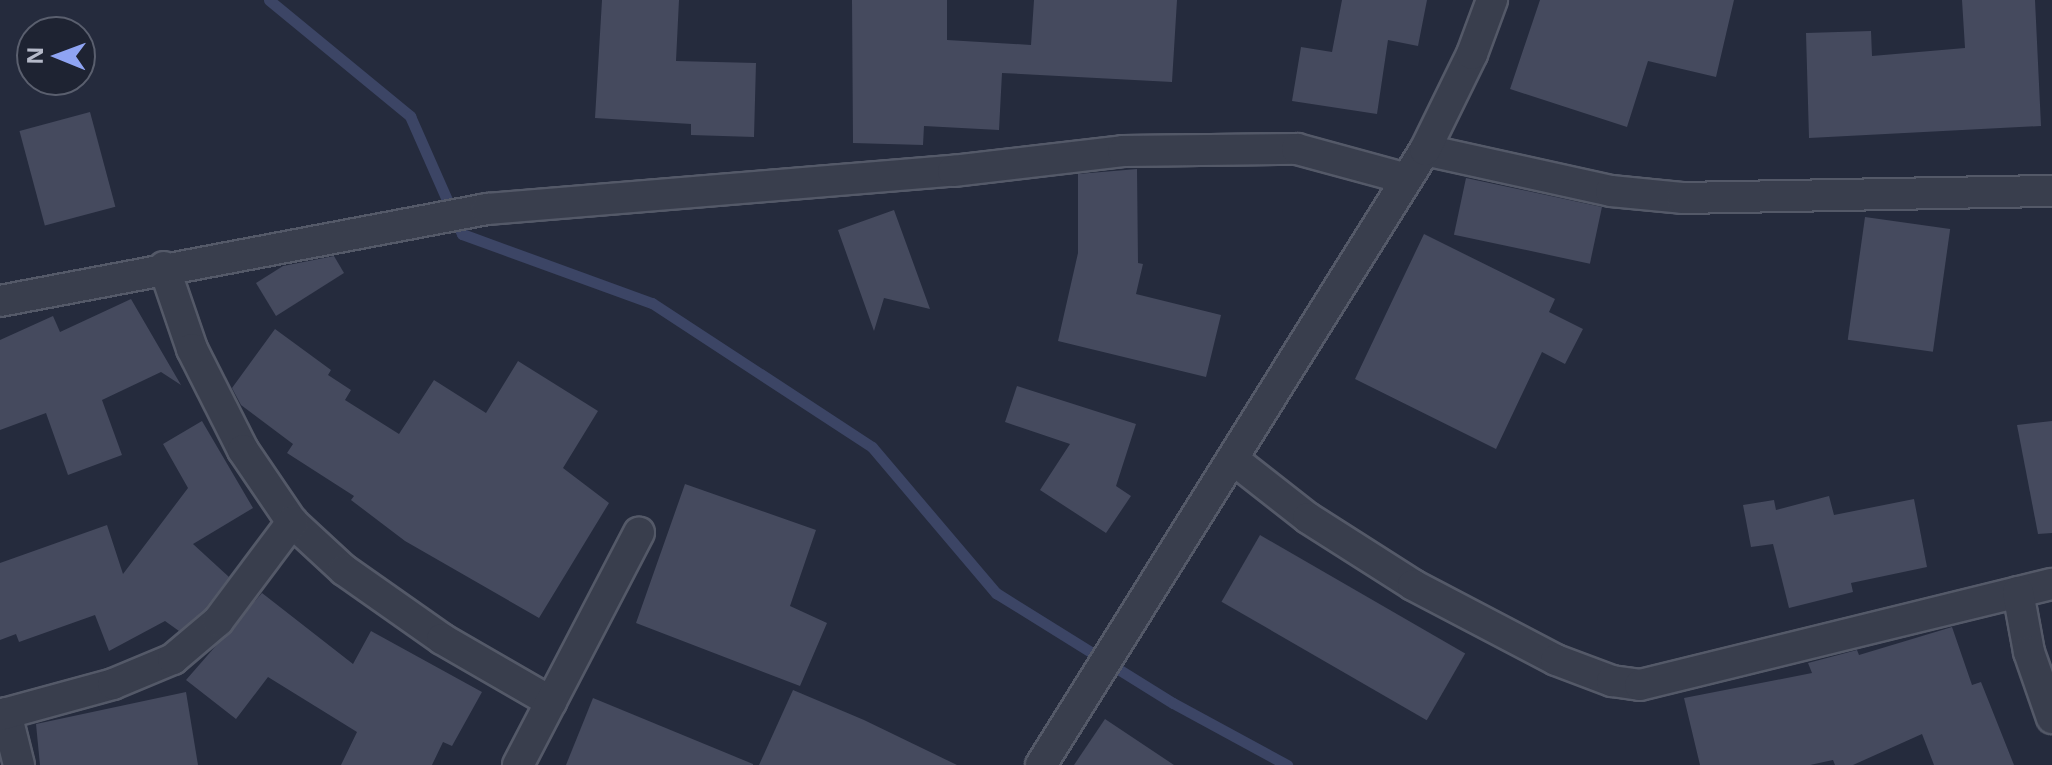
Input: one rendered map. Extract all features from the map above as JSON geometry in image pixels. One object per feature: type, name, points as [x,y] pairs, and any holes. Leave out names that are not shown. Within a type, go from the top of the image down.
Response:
[{"type":"street","points":[[1041,765],[1234,460],[1404,178],[1425,150],[1472,54],[1492,0]]},
{"type":"street","points":[[0,301],[164,267],[487,209],[953,171],[1123,151],[1297,149],[1404,178]]},
{"type":"street","points":[[1425,150],[1611,191],[1682,198],[2052,191]]},
{"type":"street","points":[[164,267],[198,362],[243,450],[292,522],[344,570],[430,630],[551,702]]},
{"type":"street","points":[[1234,460],[1308,518],[1413,585],[1556,660],[1612,681],[1640,685],[2052,584]]},
{"type":"street","points":[[19,765],[3,714],[113,684],[173,659],[218,621],[292,522]]},
{"type":"street","points":[[518,765],[639,533]]},
{"type":"street","points":[[2018,592],[2029,652],[2052,718]]},
{"type":"building","points":[[602,0],[679,0],[676,61],[756,63],[754,137],[691,135],[691,124],[595,118]]},
{"type":"building","points":[[852,0],[947,0],[947,40],[1031,45],[1034,0],[1177,0],[1172,82],[1002,73],[999,130],[924,126],[923,145],[853,143]]},
{"type":"building","points":[[1342,0],[1427,0],[1418,46],[1388,40],[1377,114],[1292,101],[1301,47],[1332,52]]},
{"type":"building","points":[[1540,0],[1734,0],[1716,77],[1648,61],[1627,127],[1510,89]]},
{"type":"building","points":[[1962,0],[2035,0],[2041,126],[1809,138],[1806,33],[1871,31],[1872,56],[1965,48]]},
{"type":"building","points":[[90,112],[115,207],[45,226],[19,131]]},
{"type":"building","points":[[1137,169],[1138,263],[1143,264],[1136,294],[1221,315],[1206,377],[1058,341],[1078,253],[1078,174]]},
{"type":"building","points":[[1466,178],[1602,207],[1590,264],[1454,235]]},
{"type":"building","points":[[894,210],[930,309],[884,298],[874,331],[838,230]]},
{"type":"building","points":[[1865,217],[1950,229],[1933,352],[1848,340]]},
{"type":"building","points":[[1424,234],[1555,299],[1549,312],[1583,329],[1565,364],[1542,352],[1496,449],[1355,379]]},
{"type":"building","points":[[334,256],[344,273],[276,316],[256,283],[283,266]]},
{"type":"building","points":[[131,299],[181,385],[161,372],[102,400],[122,455],[68,475],[46,413],[0,430],[0,340],[53,316],[60,332]]},
{"type":"building","points":[[275,329],[331,370],[328,375],[351,390],[345,400],[399,434],[434,380],[486,413],[518,361],[598,411],[563,468],[609,503],[539,618],[405,541],[351,500],[354,496],[287,453],[293,444],[241,405],[232,388]]},
{"type":"building","points":[[1017,386],[1136,424],[1116,486],[1131,496],[1106,533],[1040,490],[1070,444],[1005,422]]},
{"type":"building","points":[[202,421],[253,508],[193,544],[229,577],[205,609],[179,631],[165,621],[109,651],[95,615],[19,642],[16,634],[0,640],[0,563],[107,525],[123,574],[188,488],[163,444]]},
{"type":"building","points":[[2052,421],[2052,533],[2038,534],[2017,425]]},
{"type":"building","points":[[685,484],[816,530],[790,606],[827,623],[800,686],[636,623]]},
{"type":"building","points":[[1829,496],[1834,515],[1914,499],[1927,567],[1851,583],[1853,592],[1789,608],[1773,544],[1751,547],[1743,505],[1774,500],[1776,510]]},
{"type":"building","points":[[1260,535],[1465,654],[1427,720],[1222,602]]},
{"type":"building","points":[[262,593],[353,664],[371,631],[482,692],[452,746],[443,742],[432,765],[341,765],[357,732],[268,677],[236,719],[186,680]]},
{"type":"building","points":[[1952,627],[1972,685],[1981,682],[2014,765],[1934,765],[1922,734],[1853,765],[1835,765],[1833,760],[1810,765],[1700,765],[1684,698],[1812,673],[1808,663],[1857,650],[1859,655]]},
{"type":"building","points":[[793,690],[864,720],[957,765],[759,765]]},
{"type":"building","points":[[186,692],[198,765],[40,765],[36,724]]},
{"type":"building","points":[[593,698],[753,764],[753,765],[566,765]]},
{"type":"building","points":[[1105,719],[1174,765],[1074,765]]},
{"type":"waterway","points":[[269,0],[410,116],[462,234],[652,303],[872,447],[996,593],[1173,703],[1287,765]]}]
